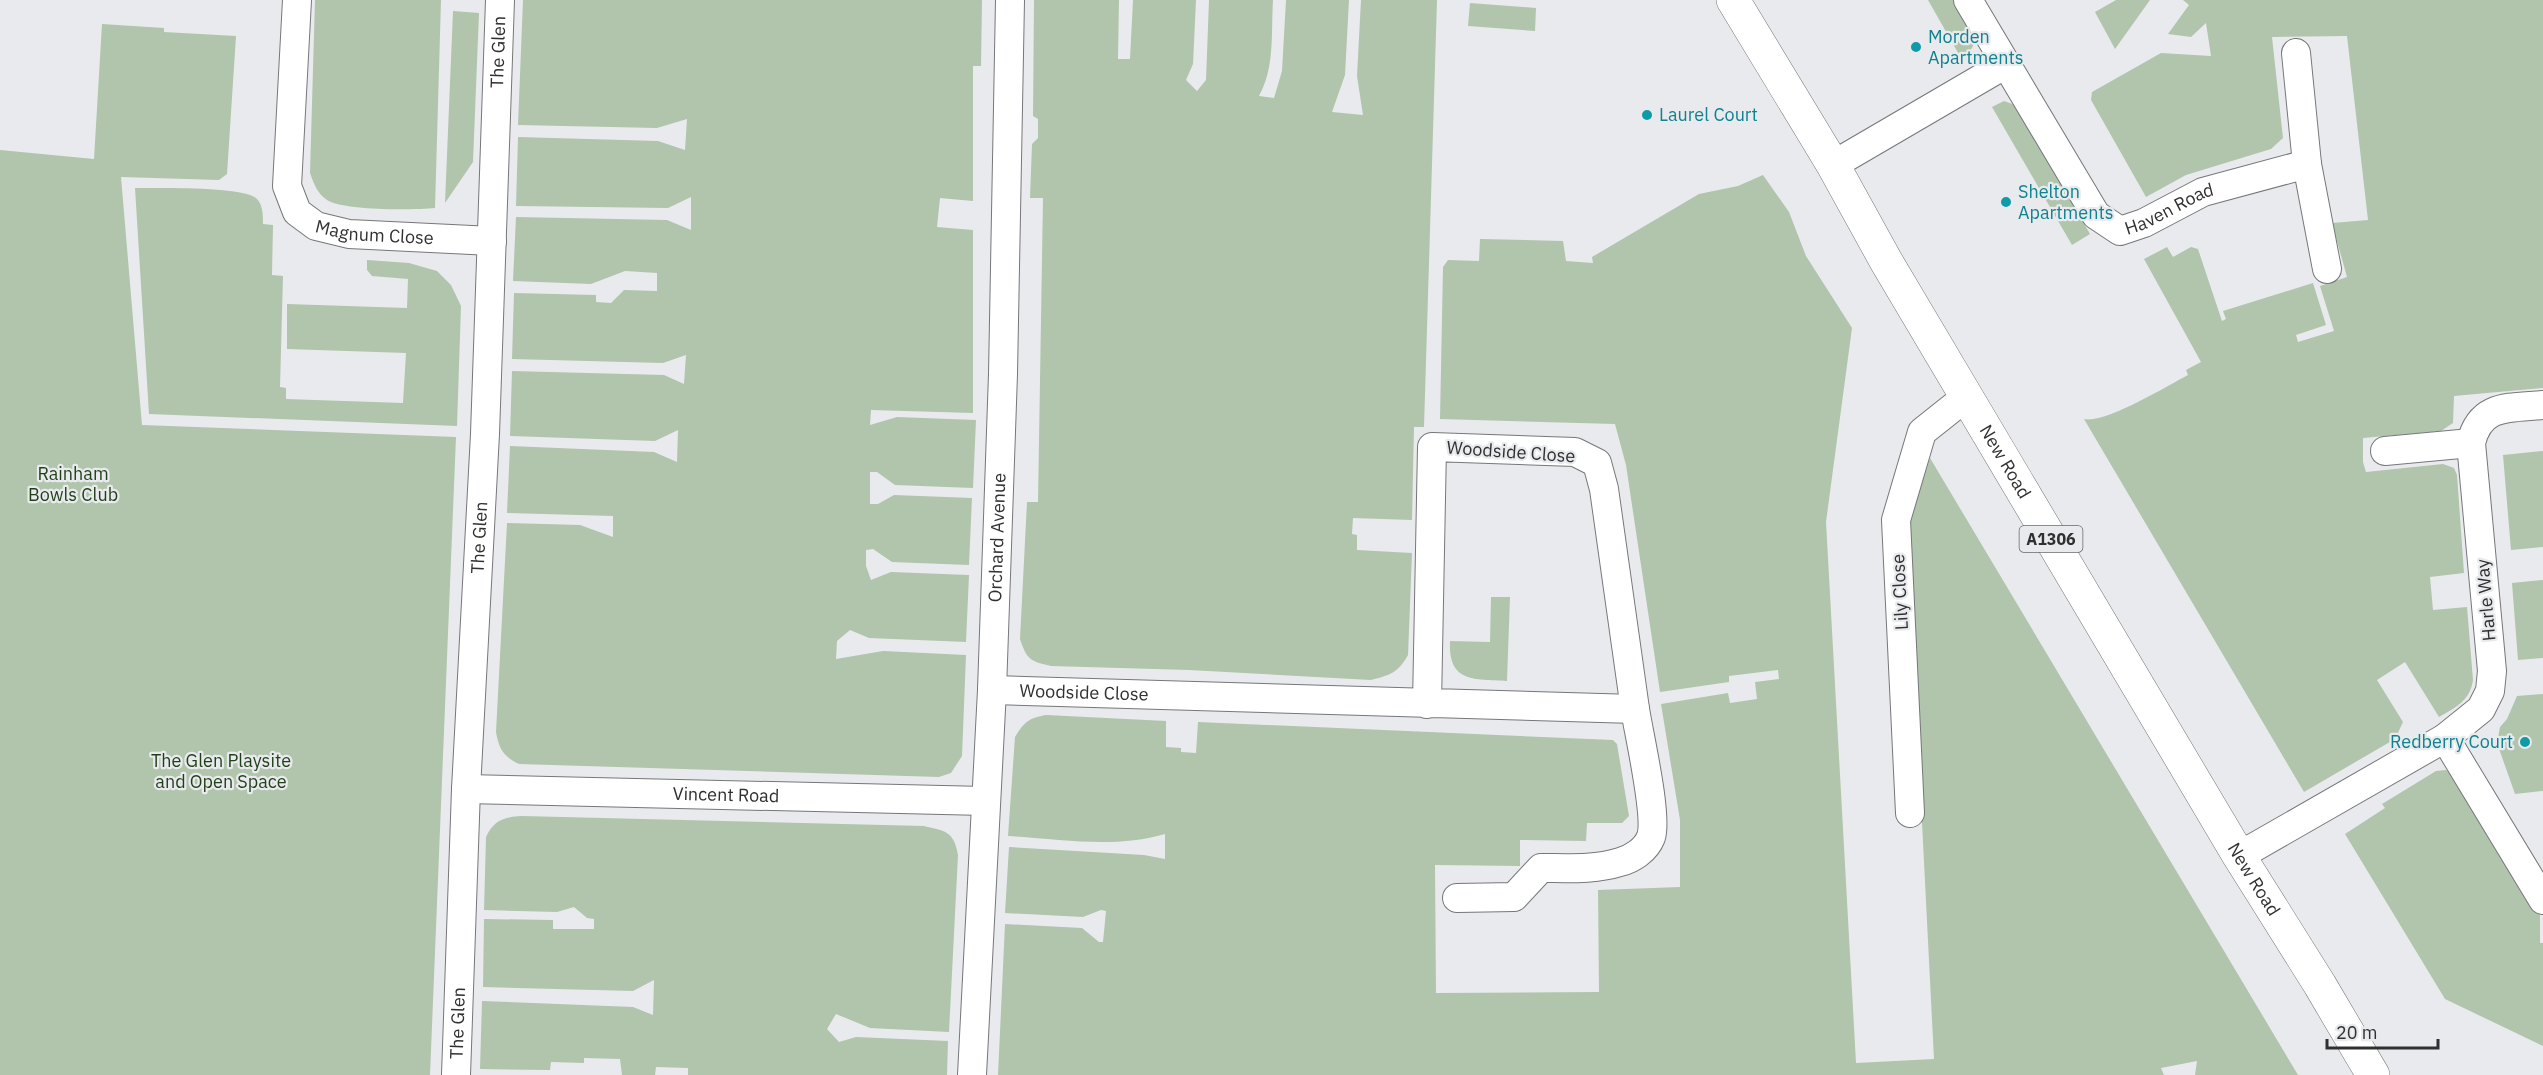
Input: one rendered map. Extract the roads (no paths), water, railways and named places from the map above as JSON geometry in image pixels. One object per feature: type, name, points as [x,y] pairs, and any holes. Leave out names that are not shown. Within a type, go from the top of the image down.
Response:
[{"type":"main road","name":"New Road","points":[[1733,0],[1833,165],[1886,261],[2238,856],[2320,984],[2373,1075]]},
{"type":"street","name":"Magnum Close","points":[[297,0],[287,186],[297,212],[316,226],[349,234],[492,241]]},
{"type":"street","name":"The Glen","points":[[456,1075],[466,789],[485,434],[501,0]]},
{"type":"street","name":"Orchard Avenue","points":[[972,1075],[992,690],[1003,374],[1010,0]]},
{"type":"street","name":"Haven Road","points":[[1968,0],[2096,215],[2120,231],[2144,223],[2203,192],[2307,164]]},
{"type":"street","points":[[2296,53],[2307,164],[2327,268]]},
{"type":"street","points":[[1833,165],[2006,64]]},
{"type":"street","name":"Lily Close","points":[[1910,813],[1896,520],[1922,432],[1966,397]]},
{"type":"street","points":[[2385,451],[2471,443],[2475,427],[2487,414],[2509,408],[2543,405]]},
{"type":"street","name":"Harle Way","points":[[2238,856],[2445,738],[2481,709],[2490,692],[2492,671],[2471,443]]},
{"type":"street","name":"Woodside Close","points":[[1427,704],[1432,447],[1575,452],[1597,463],[1604,489],[1653,818],[1651,838],[1639,853],[1620,862],[1597,867],[1541,868],[1514,897],[1457,898]]},
{"type":"street","name":"Woodside Close","points":[[992,690],[1635,709]]},
{"type":"street","points":[[2445,738],[2543,900]]},
{"type":"street","name":"Vincent Road","points":[[466,789],[985,801]]},
{"type":"place","name":"Morden Apartments","points":[[1916,47]]},
{"type":"place","name":"Laurel Court","points":[[1647,115]]},
{"type":"place","name":"Shelton Apartments","points":[[2006,202]]},
{"type":"place","name":"Redberry Court","points":[[2525,742]]},
{"type":"park label","name":"Rainham Bowls Club","points":[[73,484]]},
{"type":"park label","name":"The Glen Playsite and Open Space","points":[[221,771]]}]
